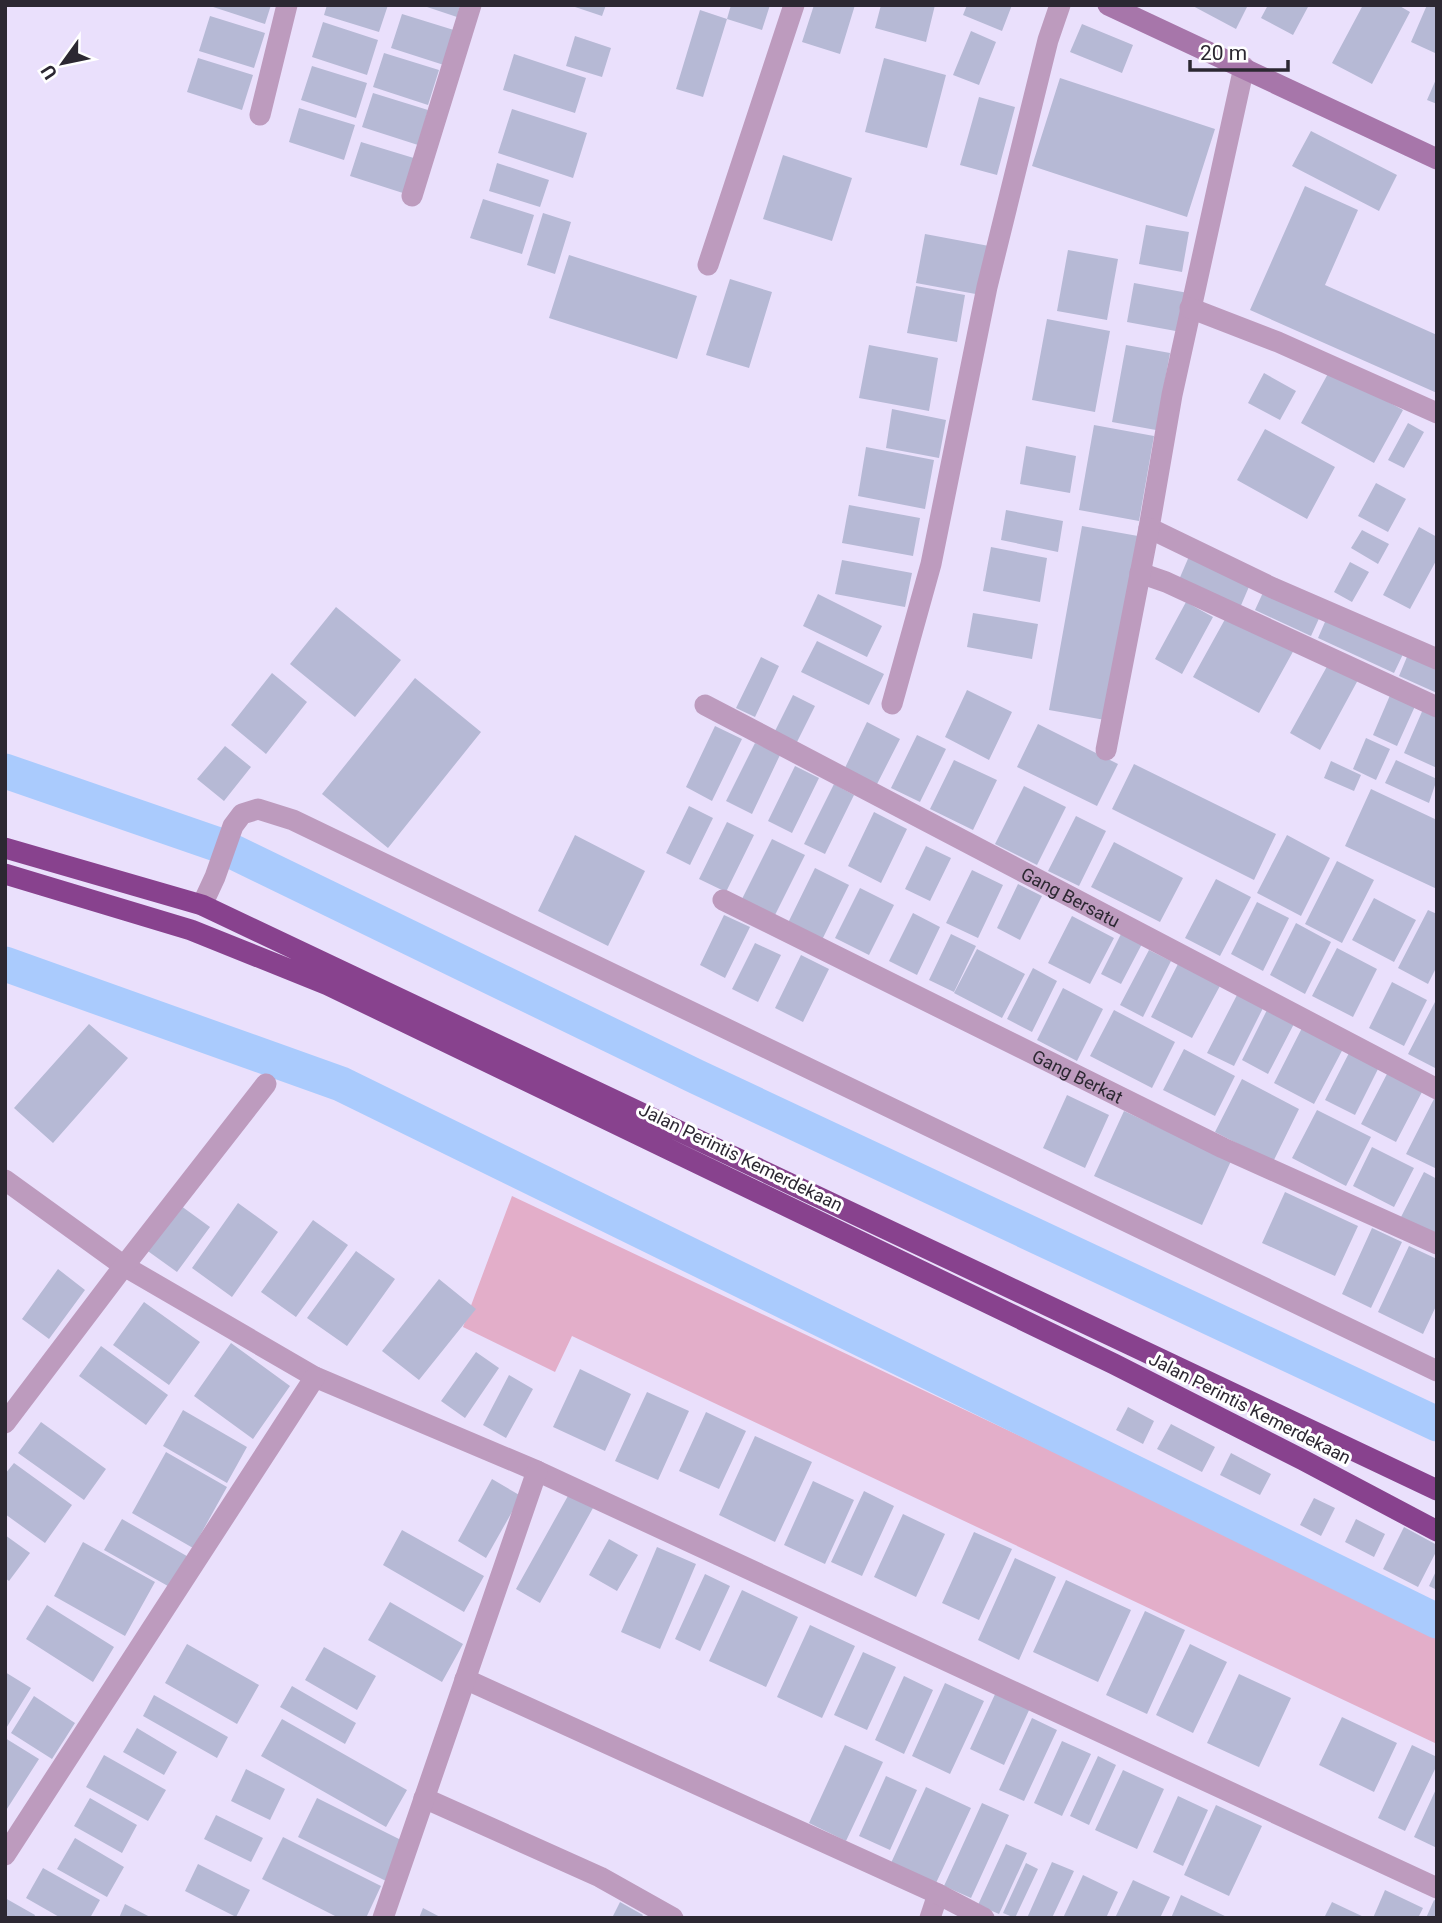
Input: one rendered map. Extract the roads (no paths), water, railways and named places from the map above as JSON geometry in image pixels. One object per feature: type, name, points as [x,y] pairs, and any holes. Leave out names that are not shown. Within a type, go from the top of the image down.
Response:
[{"type":"highway","name":"Jalan Perintis Kemerdekaan","points":[[5,848],[202,905],[1437,1490]]},
{"type":"highway","name":"Jalan Perintis Kemerdekaan","points":[[5,873],[191,930],[328,985],[1114,1364],[1437,1531]]},
{"type":"street","points":[[260,115],[287,5]]},
{"type":"street","points":[[412,196],[471,5]]},
{"type":"street","points":[[708,265],[794,5]]},
{"type":"street","points":[[892,704],[931,564],[986,286],[1048,40],[1060,5]]},
{"type":"street","points":[[1108,5],[1437,159]]},
{"type":"street","points":[[1105,750],[1172,396],[1244,67]]},
{"type":"street","points":[[1190,308],[1279,342],[1437,413]]},
{"type":"street","points":[[1149,528],[1273,588],[1437,659]]},
{"type":"street","points":[[1140,573],[1166,582],[1437,707]]},
{"type":"street","name":"Gang Bersatu","points":[[705,705],[1437,1089]]},
{"type":"street","points":[[202,905],[233,826],[242,814],[258,809],[293,820],[1437,1371]]},
{"type":"street","name":"Gang Berkat","points":[[723,900],[1223,1148],[1437,1244]]},
{"type":"street","points":[[5,1423],[266,1084]]},
{"type":"street","points":[[5,1180],[124,1266],[315,1377],[537,1471],[1437,1888]]},
{"type":"street","points":[[5,1855],[315,1377]]},
{"type":"street","points":[[383,1918],[537,1471]]},
{"type":"street","points":[[465,1679],[938,1894],[984,1918]]},
{"type":"street","points":[[424,1798],[600,1877],[673,1918]]},
{"type":"street","points":[[930,1918],[938,1894]]},
{"type":"waterway","points":[[5,771],[219,845],[697,1077],[1437,1424]]},
{"type":"waterway","points":[[5,964],[341,1084],[1437,1621]]}]
